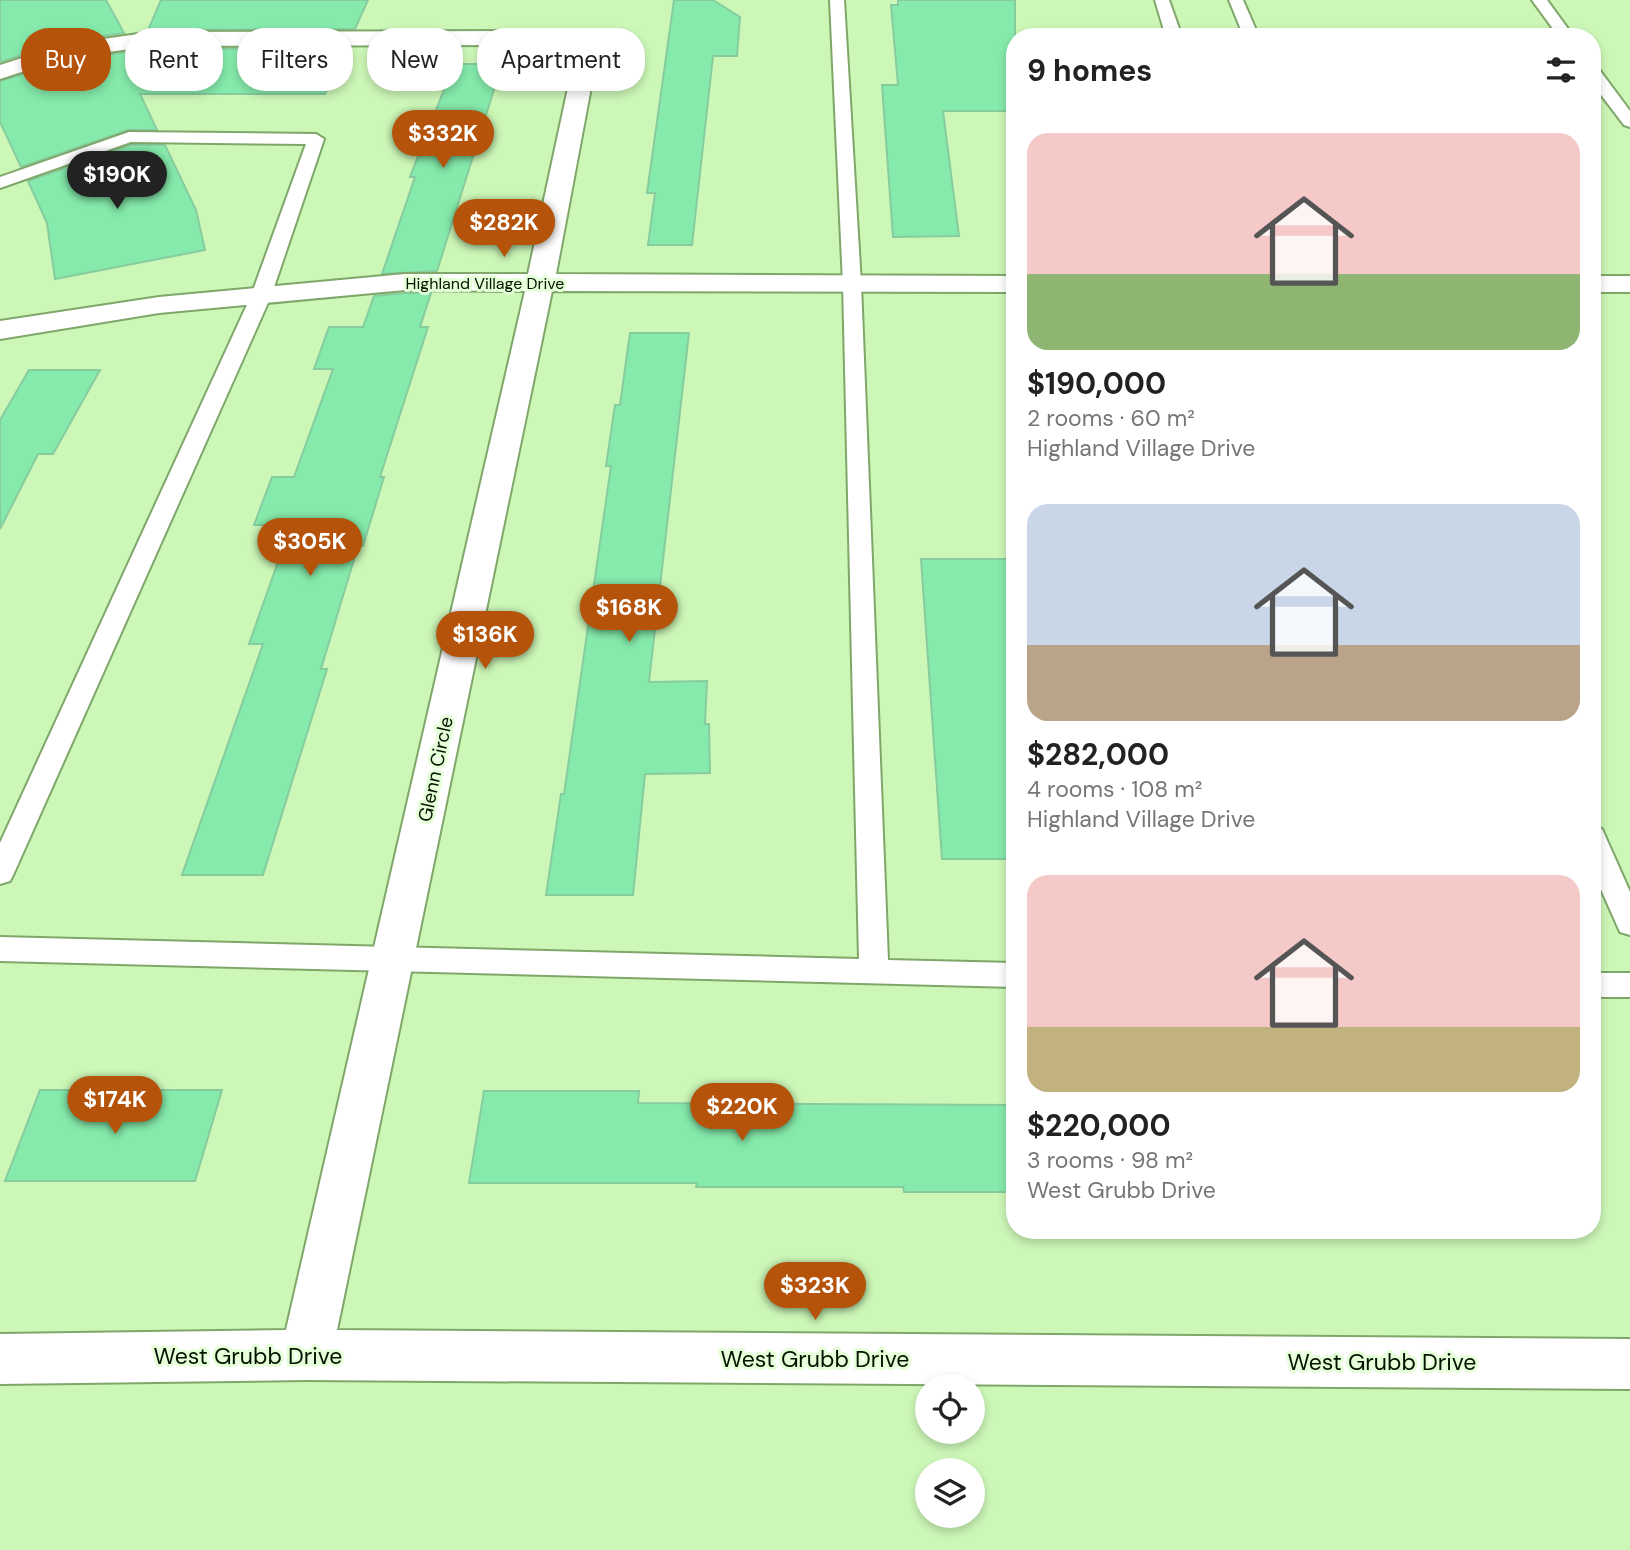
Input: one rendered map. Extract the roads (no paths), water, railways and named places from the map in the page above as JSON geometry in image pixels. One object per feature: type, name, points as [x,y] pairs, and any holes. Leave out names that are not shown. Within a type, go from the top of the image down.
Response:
[{"type":"street","name":"Glenn Circle","points":[[0,72],[62,52],[152,39],[557,38],[582,44],[587,50],[540,284],[306,1355]]},
{"type":"street","name":"Highland Village Drive","points":[[0,330],[159,305],[404,282],[1006,284]]},
{"type":"street","points":[[1601,284],[1630,284]]},
{"type":"street","name":"West Grubb Drive","points":[[0,1359],[306,1355],[1630,1364]]},
{"type":"lane","points":[[837,0],[852,284],[874,972]]},
{"type":"lane","points":[[1162,0],[1171,28]]},
{"type":"lane","points":[[1236,0],[1248,28]]},
{"type":"lane","points":[[1539,0],[1560,28]]},
{"type":"lane","points":[[1601,83],[1630,122]]},
{"type":"lane","points":[[0,183],[129,137],[316,139],[261,296],[0,873]]},
{"type":"lane","points":[[1601,857],[1630,923]]},
{"type":"lane","points":[[0,949],[1006,975]]},
{"type":"lane","points":[[1601,985],[1630,985]]}]
